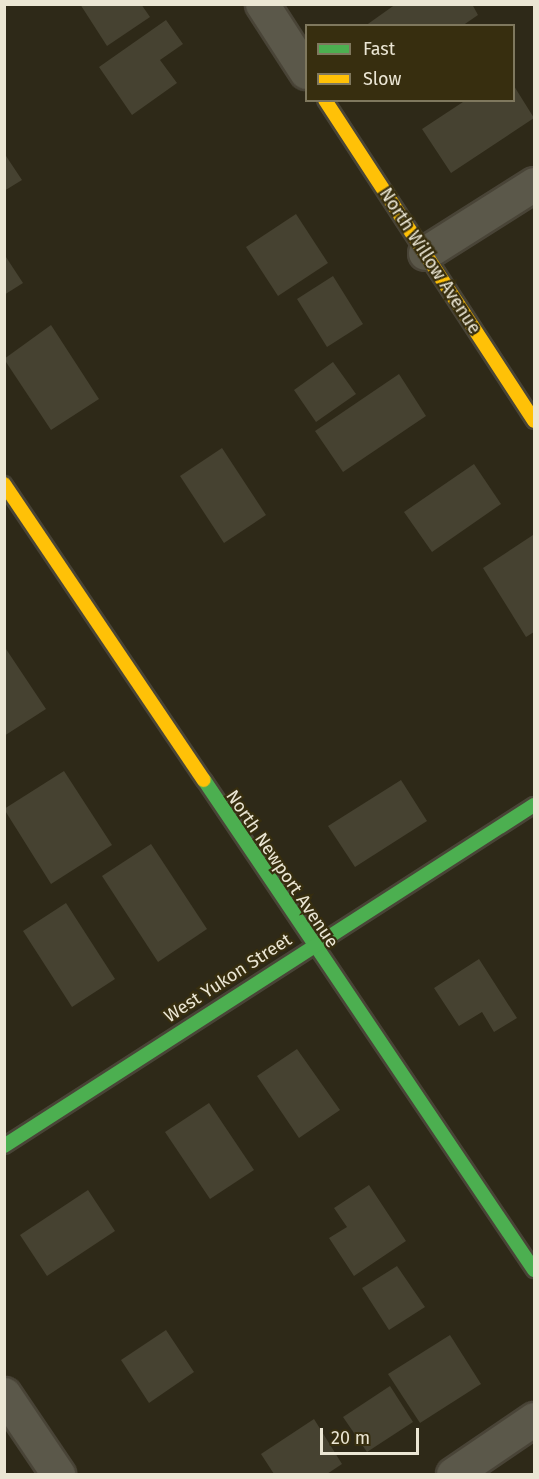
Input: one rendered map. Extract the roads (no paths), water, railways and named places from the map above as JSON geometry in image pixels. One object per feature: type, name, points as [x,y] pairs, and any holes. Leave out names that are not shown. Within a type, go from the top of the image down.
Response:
[{"type":"street","points":[[262,4],[305,70]]},
{"type":"street","name":"North Willow Avenue","points":[[326,102],[534,421]]},
{"type":"street","points":[[426,254],[534,184]]},
{"type":"street","name":"North Newport Avenue","points":[[4,484],[311,945],[534,1270]]},
{"type":"street","name":"West Yukon Street","points":[[4,1146],[311,945],[534,805]]},
{"type":"street","points":[[4,1394],[58,1474]]},
{"type":"street","points":[[453,1474],[534,1419]]}]
